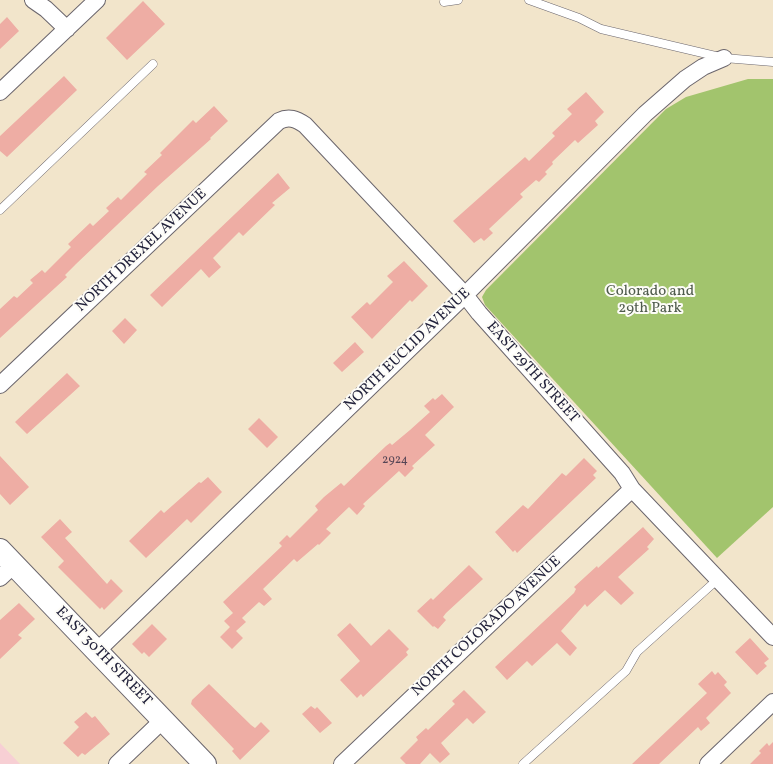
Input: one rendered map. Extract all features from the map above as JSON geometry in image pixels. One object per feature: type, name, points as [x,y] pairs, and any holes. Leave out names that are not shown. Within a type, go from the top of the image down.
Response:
[{"type":"main road","name":"EAST 30TH STREET","points":[[5,564],[97,651],[206,764]]},
{"type":"street","points":[[33,0],[46,9],[66,29]]},
{"type":"street","points":[[0,92],[96,0]]},
{"type":"street","name":"NORTH EUCLID AVENUE","points":[[97,651],[466,295],[645,114],[685,79],[703,67],[724,58]]},
{"type":"street","name":"EAST 29TH STREET","points":[[285,118],[304,125],[466,295],[479,313],[622,473],[632,489],[773,637]]},
{"type":"street","name":"NORTH DREXEL AVENUE","points":[[0,385],[279,121],[285,118]]},
{"type":"street","name":"NORTH COLORADO AVENUE","points":[[342,764],[632,489]]},
{"type":"street","points":[[708,764],[773,702]]},
{"type":"street","points":[[117,764],[163,720]]},
{"type":"lane","points":[[444,2],[458,0]]},
{"type":"lane","points":[[529,0],[579,18],[601,29],[724,58],[773,62]]},
{"type":"lane","points":[[0,210],[153,64]]},
{"type":"lane","points":[[523,764],[626,670],[637,652],[718,579]]},
{"type":"shaded area","points":[[0,743],[20,764],[0,764]]},
{"type":"green space","name":"Colorado and 29th Park","points":[[748,79],[773,79],[773,507],[717,558],[485,305],[482,297],[486,290],[666,109],[686,97]]},
{"type":"building","points":[[143,1],[165,24],[127,60],[106,38]]},
{"type":"building","points":[[7,17],[19,31],[0,49],[0,24]]},
{"type":"building","points":[[64,76],[77,90],[7,157],[0,151],[0,136]]},
{"type":"building","points":[[586,92],[604,112],[595,121],[598,125],[578,143],[575,140],[552,162],[553,164],[545,172],[547,174],[539,182],[536,180],[520,194],[523,197],[489,229],[493,233],[484,241],[481,238],[474,243],[453,221],[525,157],[529,161],[555,136],[552,133],[572,114],[567,109]]},
{"type":"building","points":[[214,106],[228,121],[76,264],[65,275],[67,277],[0,338],[0,309],[14,296],[17,298],[33,283],[30,280],[42,270],[45,273],[71,247],[68,244],[90,223],[93,226],[109,211],[106,208],[118,197],[121,200],[147,174],[144,172],[162,155],[160,153],[193,120],[196,123]]},
{"type":"building","points":[[278,173],[290,188],[272,203],[275,205],[243,236],[239,232],[213,258],[221,267],[209,278],[201,269],[162,307],[150,295]]},
{"type":"building","points":[[404,261],[428,286],[412,302],[410,300],[372,339],[351,317],[367,302],[370,305],[393,282],[387,276]]},
{"type":"building","points":[[125,318],[137,330],[124,344],[112,331]]},
{"type":"building","points":[[355,342],[364,352],[342,372],[333,363]]},
{"type":"building","points":[[67,373],[80,386],[27,434],[15,422]]},
{"type":"building","points":[[442,394],[454,407],[425,435],[435,445],[412,466],[414,468],[405,477],[399,471],[363,504],[365,506],[357,515],[349,507],[326,529],[331,533],[319,545],[297,562],[294,559],[263,589],[272,599],[264,606],[259,602],[242,618],[246,622],[236,631],[243,638],[232,649],[220,637],[230,627],[224,621],[233,613],[223,602],[282,546],[279,543],[287,535],[290,538],[318,510],[315,506],[324,497],[341,483],[344,486],[386,446],[390,443],[392,445],[410,430],[430,412],[424,406],[433,398],[435,400]]},
{"type":"building","points":[[259,418],[278,437],[267,448],[248,429]]},
{"type":"building","points":[[0,456],[29,487],[10,505],[0,494]]},
{"type":"building","points":[[584,458],[597,471],[593,475],[596,478],[517,553],[515,550],[513,552],[495,532],[523,505],[528,509],[562,473],[566,476]]},
{"type":"building","points":[[208,477],[222,492],[191,523],[187,519],[146,558],[129,541],[161,510],[164,513],[199,482],[201,483]]},
{"type":"building","points":[[60,519],[72,532],[65,538],[107,584],[111,579],[123,591],[104,610],[102,607],[100,609],[58,567],[64,561],[41,537]]},
{"type":"building","points":[[643,527],[654,539],[647,547],[649,549],[618,577],[634,593],[621,605],[605,590],[587,607],[585,604],[561,631],[577,648],[570,656],[557,643],[532,666],[527,661],[507,680],[495,667],[574,593],[576,589],[574,587]]},
{"type":"building","points":[[469,565],[483,579],[446,613],[443,617],[446,620],[438,629],[433,627],[417,611],[431,598],[433,600]]},
{"type":"building","points":[[19,603],[35,619],[18,635],[22,638],[0,659],[0,620]]},
{"type":"building","points":[[350,623],[371,646],[389,629],[409,649],[406,652],[408,655],[363,697],[361,694],[357,698],[340,680],[360,661],[337,635]]},
{"type":"building","points":[[152,624],[167,639],[149,657],[144,652],[142,654],[132,644]]},
{"type":"building","points":[[750,638],[769,659],[764,663],[767,666],[757,675],[735,652]]},
{"type":"building","points":[[712,671],[715,675],[718,672],[727,682],[724,685],[731,693],[706,718],[710,723],[701,731],[698,727],[659,764],[632,764],[707,693],[698,684]]},
{"type":"building","points":[[209,684],[251,725],[255,728],[261,722],[270,731],[240,760],[232,751],[234,749],[191,704],[192,700]]},
{"type":"building","points":[[464,690],[486,712],[473,724],[467,718],[441,743],[450,754],[440,763],[430,753],[420,764],[406,764],[400,758],[418,740],[416,737],[426,728],[428,730],[455,704],[452,701]]},
{"type":"building","points":[[311,706],[315,709],[317,707],[332,723],[320,733],[302,714]]},
{"type":"building","points":[[86,712],[92,718],[95,716],[110,734],[85,755],[82,753],[78,757],[63,743],[79,727],[74,722]]},
{"type":"building","points":[[773,742],[773,764],[750,764],[761,753],[759,751],[767,743],[769,746]]}]
